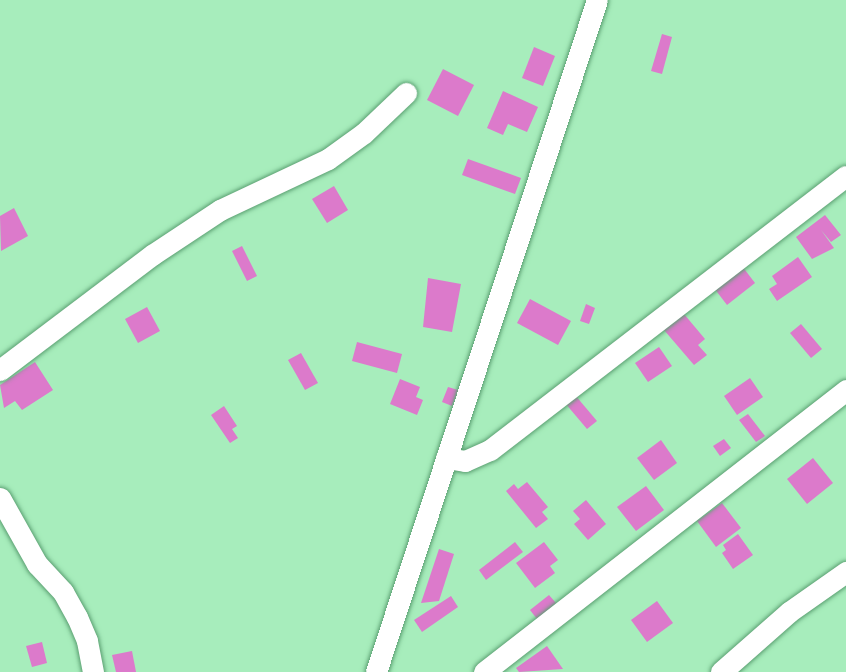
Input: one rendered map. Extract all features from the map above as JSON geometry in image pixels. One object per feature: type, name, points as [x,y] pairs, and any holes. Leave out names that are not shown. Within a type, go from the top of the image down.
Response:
[{"type":"street","points":[[376,672],[597,0]]},
{"type":"street","points":[[0,370],[152,255],[220,210],[328,159],[364,133],[405,93]]},
{"type":"street","points":[[446,458],[465,461],[490,450],[846,176]]},
{"type":"street","points":[[484,672],[846,390]]},
{"type":"street","points":[[0,498],[37,564],[63,592],[87,641],[93,672]]},
{"type":"street","points":[[721,672],[789,612],[846,572]]},
{"type":"building","points":[[662,34],[672,37],[662,74],[651,71]]},
{"type":"building","points":[[534,47],[555,56],[543,86],[522,78]]},
{"type":"building","points":[[443,69],[474,85],[458,116],[427,100]]},
{"type":"building","points":[[503,91],[538,107],[527,132],[508,124],[503,135],[487,128]]},
{"type":"building","points":[[468,159],[521,178],[515,194],[462,175]]},
{"type":"building","points":[[334,186],[348,210],[327,223],[312,199]]},
{"type":"building","points":[[14,208],[28,236],[1,251],[0,216]]},
{"type":"building","points":[[825,215],[841,235],[831,242],[821,230],[834,248],[812,259],[796,237]]},
{"type":"building","points":[[242,246],[257,276],[247,281],[232,251]]},
{"type":"building","points":[[798,257],[812,277],[777,301],[769,289],[777,284],[772,276]]},
{"type":"building","points":[[742,266],[755,283],[727,305],[714,288]]},
{"type":"building","points":[[428,278],[461,284],[452,332],[423,327]]},
{"type":"building","points":[[530,299],[571,321],[558,345],[517,323]]},
{"type":"building","points":[[586,304],[595,308],[589,324],[580,321]]},
{"type":"building","points":[[147,307],[160,331],[138,343],[125,319]]},
{"type":"building","points":[[684,314],[705,339],[698,345],[707,355],[694,365],[664,330]]},
{"type":"building","points":[[801,324],[822,349],[811,358],[790,333]]},
{"type":"building","points":[[357,342],[402,354],[397,373],[352,361]]},
{"type":"building","points":[[659,347],[672,366],[648,382],[635,363]]},
{"type":"building","points":[[301,353],[318,383],[305,390],[288,360]]},
{"type":"building","points":[[35,362],[53,390],[22,410],[15,401],[4,408],[0,385]]},
{"type":"building","points":[[750,378],[763,397],[737,415],[724,396]]},
{"type":"building","points":[[400,379],[420,387],[416,397],[423,400],[417,415],[390,404]]},
{"type":"building","points":[[448,387],[458,390],[452,406],[442,402]]},
{"type":"building","points":[[575,395],[597,421],[587,429],[565,403]]},
{"type":"building","points":[[224,406],[237,426],[232,429],[238,438],[230,443],[211,415]]},
{"type":"building","points":[[748,414],[765,436],[756,442],[739,420]]},
{"type":"building","points":[[724,439],[731,448],[720,456],[713,446]]},
{"type":"building","points":[[661,440],[677,463],[654,480],[637,458]]},
{"type":"building","points":[[813,458],[833,483],[807,504],[787,479]]},
{"type":"building","points":[[527,482],[548,507],[542,512],[548,519],[536,528],[506,491],[514,484],[518,489]]},
{"type":"building","points":[[646,486],[664,510],[636,531],[617,507]]},
{"type":"building","points":[[586,500],[606,524],[588,540],[574,524],[580,519],[573,511]]},
{"type":"building","points":[[722,503],[741,528],[716,547],[697,521]]},
{"type":"building","points":[[738,534],[753,555],[733,569],[722,553],[726,550],[723,545]]},
{"type":"building","points":[[515,542],[523,552],[486,580],[479,570]]},
{"type":"building","points":[[544,542],[558,560],[550,566],[555,573],[535,588],[516,563]]},
{"type":"building","points":[[439,549],[454,554],[439,601],[421,603]]},
{"type":"building","points":[[549,595],[556,603],[537,619],[530,610]]},
{"type":"building","points":[[451,596],[458,607],[422,632],[414,620]]},
{"type":"building","points":[[657,601],[673,623],[647,642],[631,620]]},
{"type":"building","points":[[42,642],[47,663],[32,667],[26,646]]},
{"type":"building","points":[[547,646],[563,669],[519,672],[516,668]]},
{"type":"building","points":[[132,651],[136,672],[116,672],[112,655]]}]
